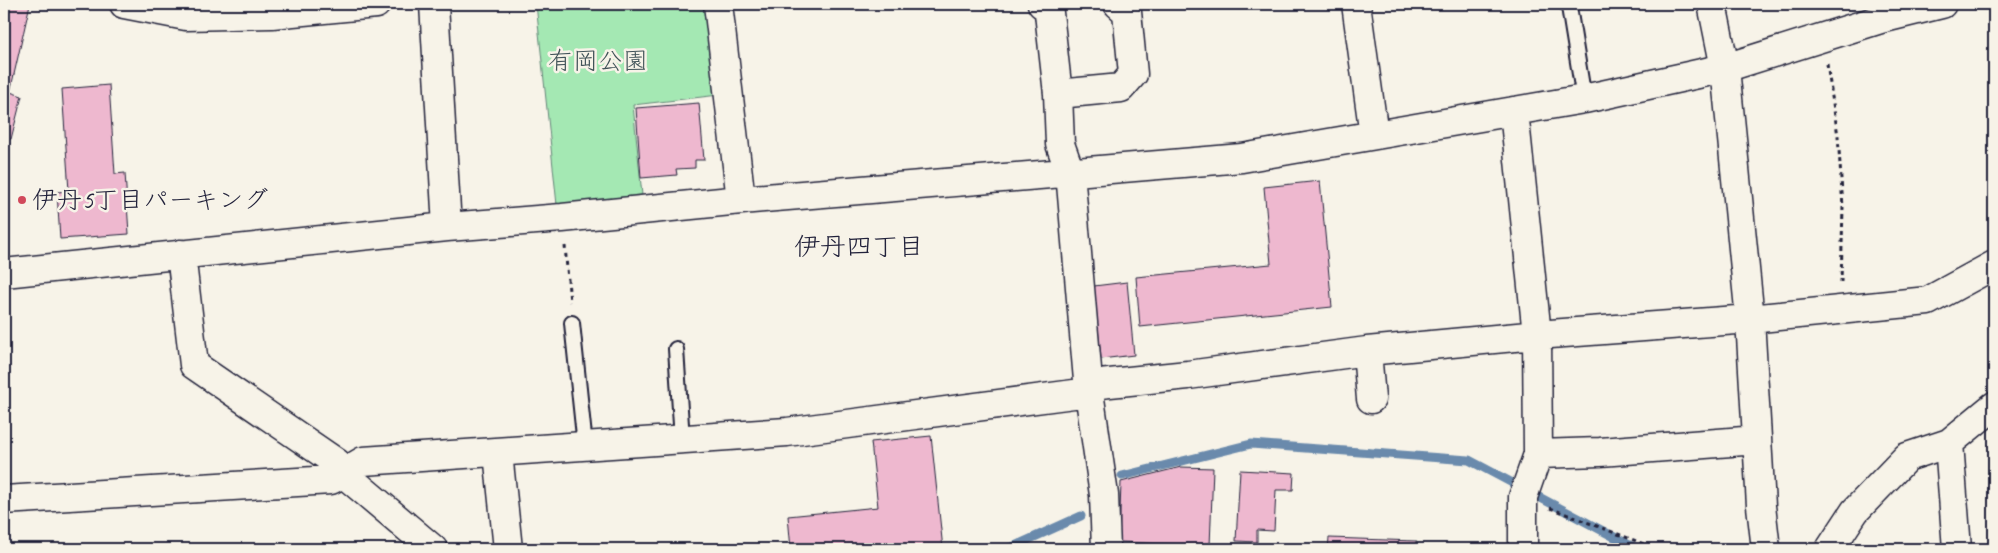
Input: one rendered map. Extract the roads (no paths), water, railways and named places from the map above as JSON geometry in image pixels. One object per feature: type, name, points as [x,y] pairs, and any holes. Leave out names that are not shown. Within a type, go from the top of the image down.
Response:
[{"type":"street","points":[[124,4],[186,16],[272,14],[376,4]]},
{"type":"street","points":[[434,4],[448,227]]},
{"type":"street","points":[[718,4],[741,200]]},
{"type":"street","points":[[1046,4],[1058,94],[1060,144],[1070,172],[1090,389],[1104,495],[1106,549]]},
{"type":"street","points":[[1058,94],[1121,88],[1133,74],[1128,12],[1118,4]]},
{"type":"street","points":[[1356,4],[1374,135]]},
{"type":"street","points":[[1712,4],[1725,68],[1750,319],[1761,506],[1766,549]]},
{"type":"street","points":[[4,273],[448,227],[741,200],[1242,158],[1584,99],[1725,68],[1822,36],[1942,4]]},
{"type":"street","points":[[1514,111],[1537,335],[1538,454],[1523,497],[1523,549]]},
{"type":"street","points":[[181,254],[194,365],[337,463],[343,472],[433,549]]},
{"type":"street","points":[[4,500],[331,480],[363,461],[787,432],[1367,351],[1537,335],[1750,319],[1928,301],[1994,265]]},
{"type":"street","points":[[1367,351],[1371,399]]},
{"type":"street","points":[[1830,549],[1855,511],[1907,457],[1949,444],[1994,406]]},
{"type":"street","points":[[1538,454],[1600,452],[1757,440]]},
{"type":"street","points":[[1949,444],[1957,549]]},
{"type":"street","points":[[498,452],[508,549]]},
{"type":"lane","points":[[1571,4],[1569,8],[1584,99]]},
{"type":"lane","points":[[572,323],[585,446]]},
{"type":"lane","points":[[676,349],[682,440]]},
{"type":"waterway","points":[[1122,476],[1251,444],[1469,460],[1637,549]]},
{"type":"waterway","points":[[1008,549],[1081,516]]},
{"type":"place","name":"伊丹5丁目パーキング","points":[[22,200]]},
{"type":"district","name":"伊丹四丁目","points":[[859,246]]},
{"type":"park label","name":"有岡公園","points":[[598,61]]}]
